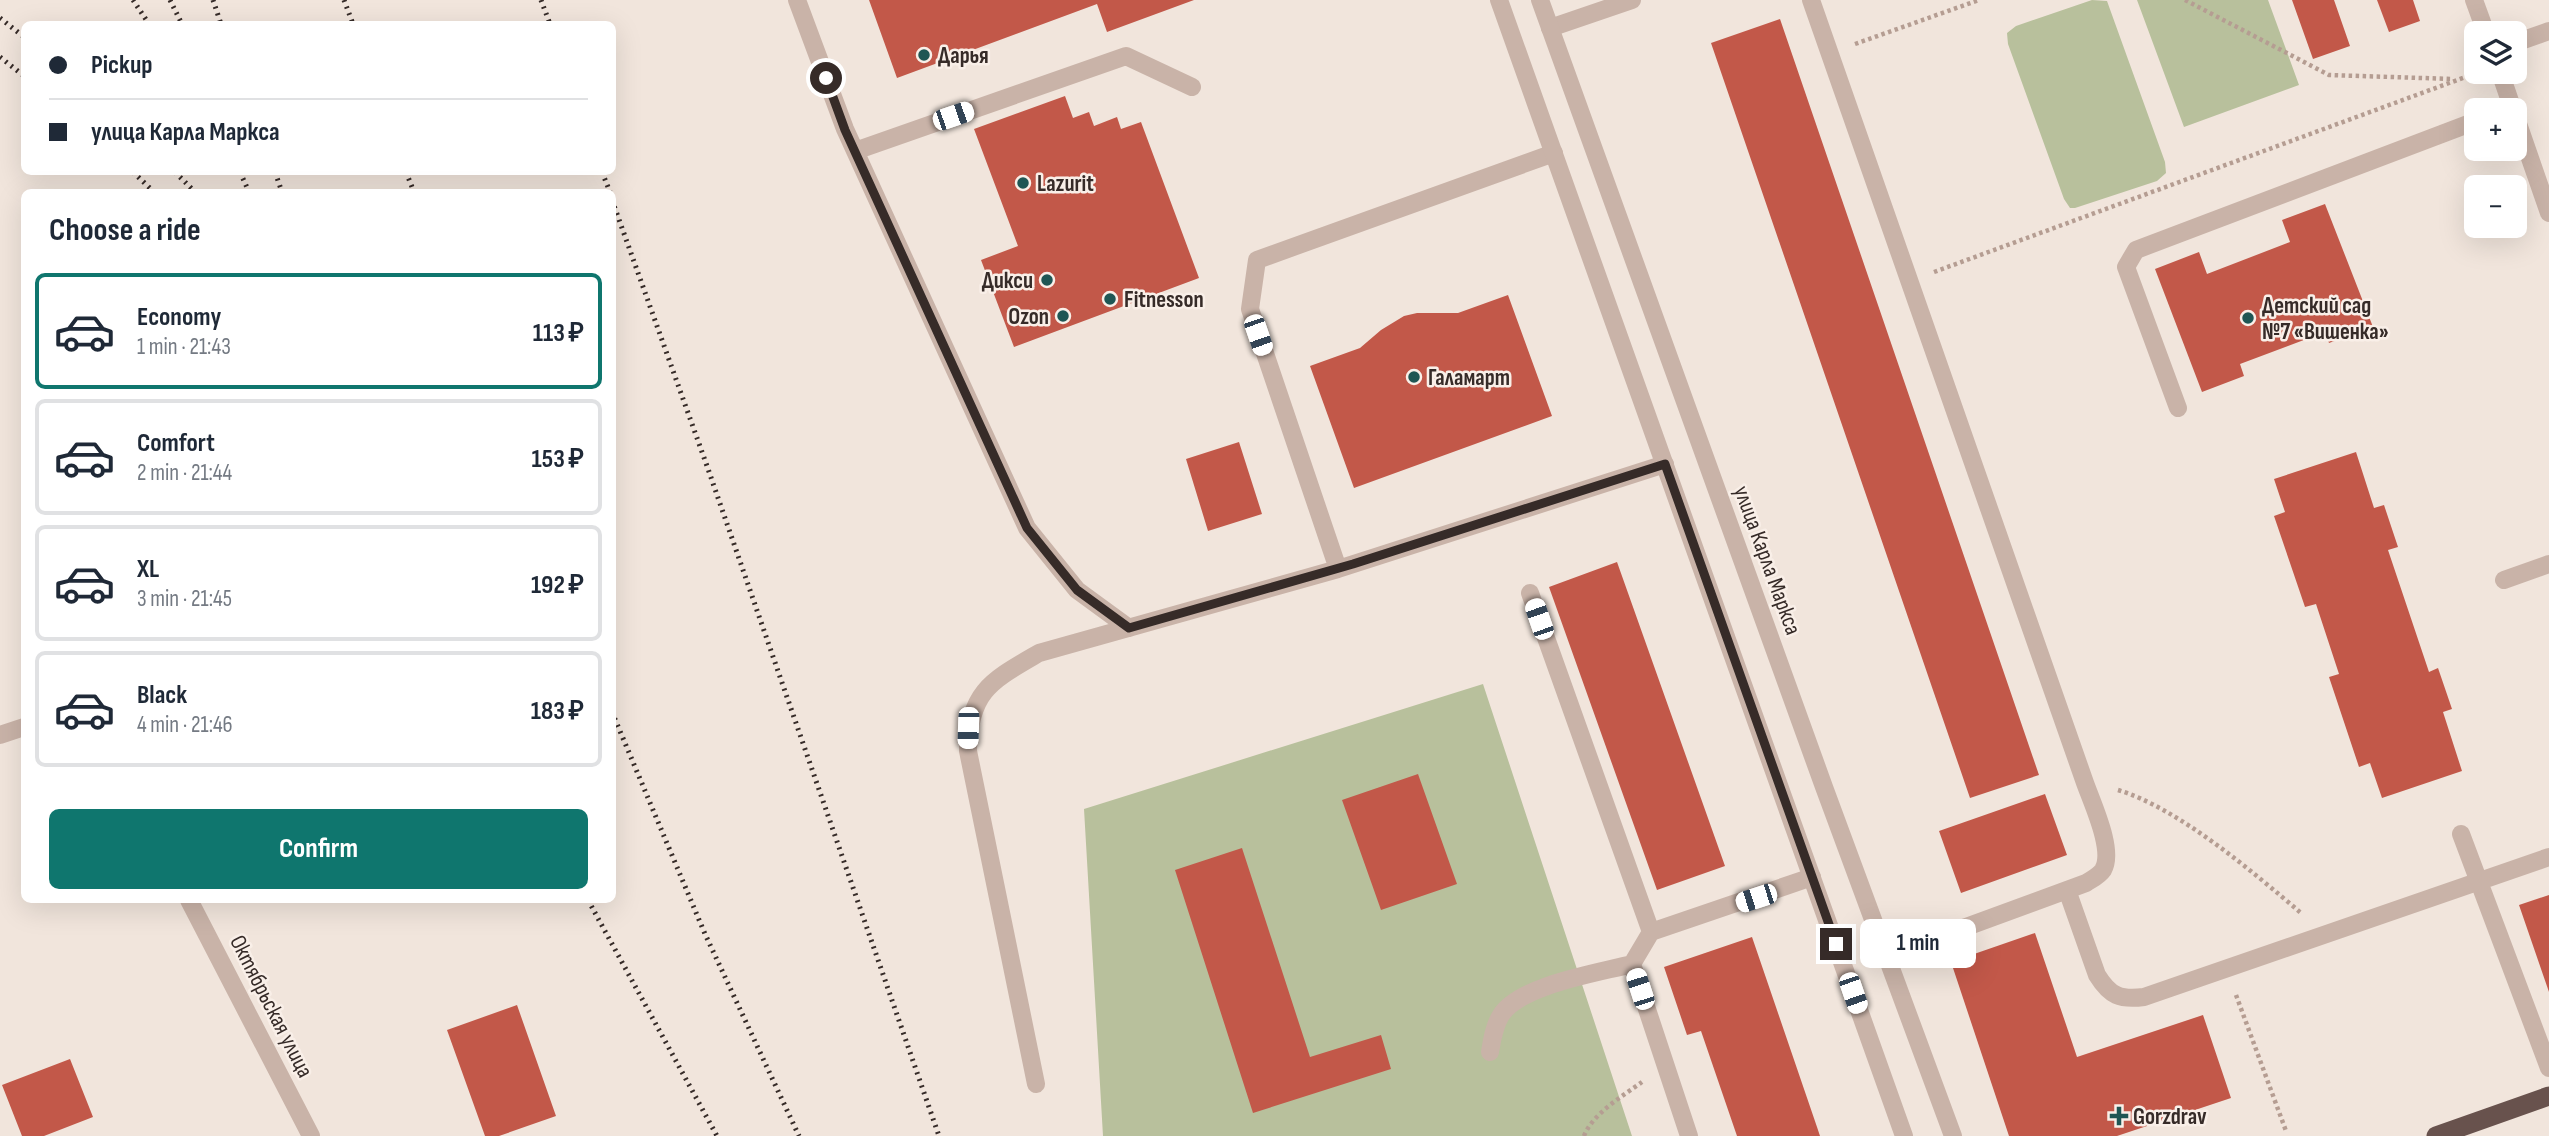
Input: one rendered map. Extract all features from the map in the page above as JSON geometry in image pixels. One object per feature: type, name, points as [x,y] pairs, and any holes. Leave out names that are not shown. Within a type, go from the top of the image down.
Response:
[{"type":"highway","points":[[2436,1136],[2549,1096]]},
{"type":"street","points":[[797,0],[855,151],[1027,528],[1077,590],[1129,628]]},
{"type":"street","points":[[1499,0],[1904,1136]]},
{"type":"street","name":"улица Карла Маркса","points":[[1540,0],[1954,1136]]},
{"type":"street","points":[[1550,28],[1632,0]]},
{"type":"street","points":[[1811,0],[1828,54],[1911,280],[2084,780],[2107,854],[2105,867],[2086,883],[1887,956]]},
{"type":"street","points":[[2474,0],[2482,21]]},
{"type":"street","points":[[2527,39],[2549,31]]},
{"type":"street","points":[[855,151],[1126,56],[1192,87]]},
{"type":"street","points":[[2178,408],[2126,267],[2136,250],[2464,126]]},
{"type":"street","points":[[1338,569],[1250,309],[1257,260],[1554,153]]},
{"type":"street","points":[[2527,154],[2549,213]]},
{"type":"street","points":[[1036,1084],[968,751],[968,728],[975,703],[997,678],[1039,653],[1338,569],[1665,464]]},
{"type":"street","points":[[2504,580],[2549,564]]},
{"type":"street","points":[[1530,593],[1651,933]]},
{"type":"street","points":[[0,735],[21,728]]},
{"type":"street","points":[[2461,834],[2549,1068]]},
{"type":"street","points":[[2067,890],[2097,975],[2115,997],[2126,999],[2144,997],[2549,858]]},
{"type":"street","points":[[1490,1052],[1500,1016],[1511,1003],[1532,991],[1632,964],[1651,933],[1812,877]]},
{"type":"street","name":"Октябрьская улица","points":[[190,903],[311,1136]]},
{"type":"street","points":[[1632,964],[1689,1136]]},
{"type":"path","points":[[1828,54],[1979,0]]},
{"type":"path","points":[[2185,0],[2329,75],[2458,80]]},
{"type":"path","points":[[1911,280],[2464,78]]},
{"type":"path","points":[[2084,780],[2140,796],[2192,828],[2279,894],[2326,934]]},
{"type":"path","points":[[2226,968],[2286,1131]]},
{"type":"path","points":[[1584,1136],[1587,1127],[1613,1103],[1665,1065]]},
{"type":"green space","points":[[2092,0],[2107,1],[2165,162],[2166,173],[2157,181],[2070,208],[2064,199],[2008,44],[2007,33],[2016,26]]},
{"type":"green space","points":[[2137,0],[2268,0],[2299,85],[2184,127]]},
{"type":"green space","points":[[1483,684],[1632,1136],[1103,1136],[1084,809]]},
{"type":"building","name":"Дарья","points":[[869,0],[1194,0],[1107,32],[1097,4],[897,78]]},
{"type":"building","points":[[2292,0],[2334,0],[2350,46],[2313,59]]},
{"type":"building","points":[[2377,0],[2413,0],[2420,21],[2389,32]]},
{"type":"building","points":[[1780,19],[2039,775],[1970,798],[1711,43]]},
{"type":"building","points":[[1065,96],[1073,118],[1089,112],[1094,126],[1117,117],[1121,129],[1141,122],[1199,278],[1014,347],[981,260],[1018,246],[974,129]]},
{"type":"building","points":[[2325,204],[2373,327],[2329,343],[2325,332],[2240,364],[2244,376],[2202,392],[2155,269],[2199,252],[2207,274],[2290,242],[2282,220]]},
{"type":"building","points":[[1508,295],[1552,416],[1354,488],[1310,366],[1360,348],[1381,330],[1404,316],[1417,313],[1458,313]]},
{"type":"building","points":[[1239,442],[1262,514],[1208,531],[1186,459]]},
{"type":"building","points":[[2356,452],[2374,508],[2384,505],[2398,547],[2388,550],[2429,672],[2438,668],[2452,709],[2443,712],[2462,771],[2382,798],[2370,763],[2359,767],[2329,677],[2339,674],[2316,604],[2305,607],[2274,516],[2285,512],[2274,479]]},
{"type":"building","points":[[1617,562],[1725,866],[1657,890],[1549,587]]},
{"type":"building","points":[[1418,774],[1457,884],[1381,910],[1342,800]]},
{"type":"building","points":[[2045,794],[2067,855],[1961,893],[1939,831]]},
{"type":"building","points":[[1242,848],[1310,1057],[1381,1035],[1391,1069],[1253,1113],[1175,870]]},
{"type":"building","points":[[2549,895],[2549,992],[2519,905]]},
{"type":"building","points":[[2035,933],[2077,1057],[2203,1015],[2231,1098],[2117,1136],[2009,1136],[1951,962]]},
{"type":"building","points":[[1752,937],[1820,1136],[1737,1136],[1701,1031],[1687,1035],[1664,967]]},
{"type":"building","points":[[517,1005],[556,1116],[499,1136],[485,1136],[447,1030]]},
{"type":"building","points":[[70,1059],[93,1117],[44,1136],[22,1136],[2,1085]]},
{"type":"railway","points":[[133,0],[147,21]]},
{"type":"railway","points":[[170,0],[180,21]]},
{"type":"railway","points":[[213,0],[220,21]]},
{"type":"railway","points":[[344,0],[352,21]]},
{"type":"railway","points":[[541,0],[549,21]]},
{"type":"railway","points":[[0,18],[21,35]]},
{"type":"railway","points":[[0,57],[21,74]]},
{"type":"railway","points":[[136,175],[151,189]]},
{"type":"railway","points":[[178,175],[192,189]]},
{"type":"railway","points":[[241,175],[248,189]]},
{"type":"railway","points":[[276,175],[281,189]]},
{"type":"railway","points":[[407,175],[413,189]]},
{"type":"railway","points":[[603,175],[609,189]]},
{"type":"railway","points":[[616,211],[939,1136]]},
{"type":"railway","points":[[616,722],[705,934],[799,1136]]},
{"type":"railway","points":[[590,903],[717,1136]]},
{"type":"place","name":"Дарья","points":[[924,55]]},
{"type":"place","name":"Lazurit","points":[[1023,183]]},
{"type":"place","name":"Дикси","points":[[1047,280]]},
{"type":"place","name":"Fitnesson","points":[[1110,299]]},
{"type":"place","name":"Ozon","points":[[1063,316]]},
{"type":"place","name":"Детский сад №7 «Вишенка»","points":[[2248,318]]},
{"type":"place","name":"Галамарт","points":[[1414,377]]},
{"type":"place","name":"Gorzdrav","points":[[2119,1116]]},
{"type":"route","points":[[826,78],[845,130],[1027,528],[1077,590],[1129,628],[1353,564],[1665,464],[1836,944]]}]
